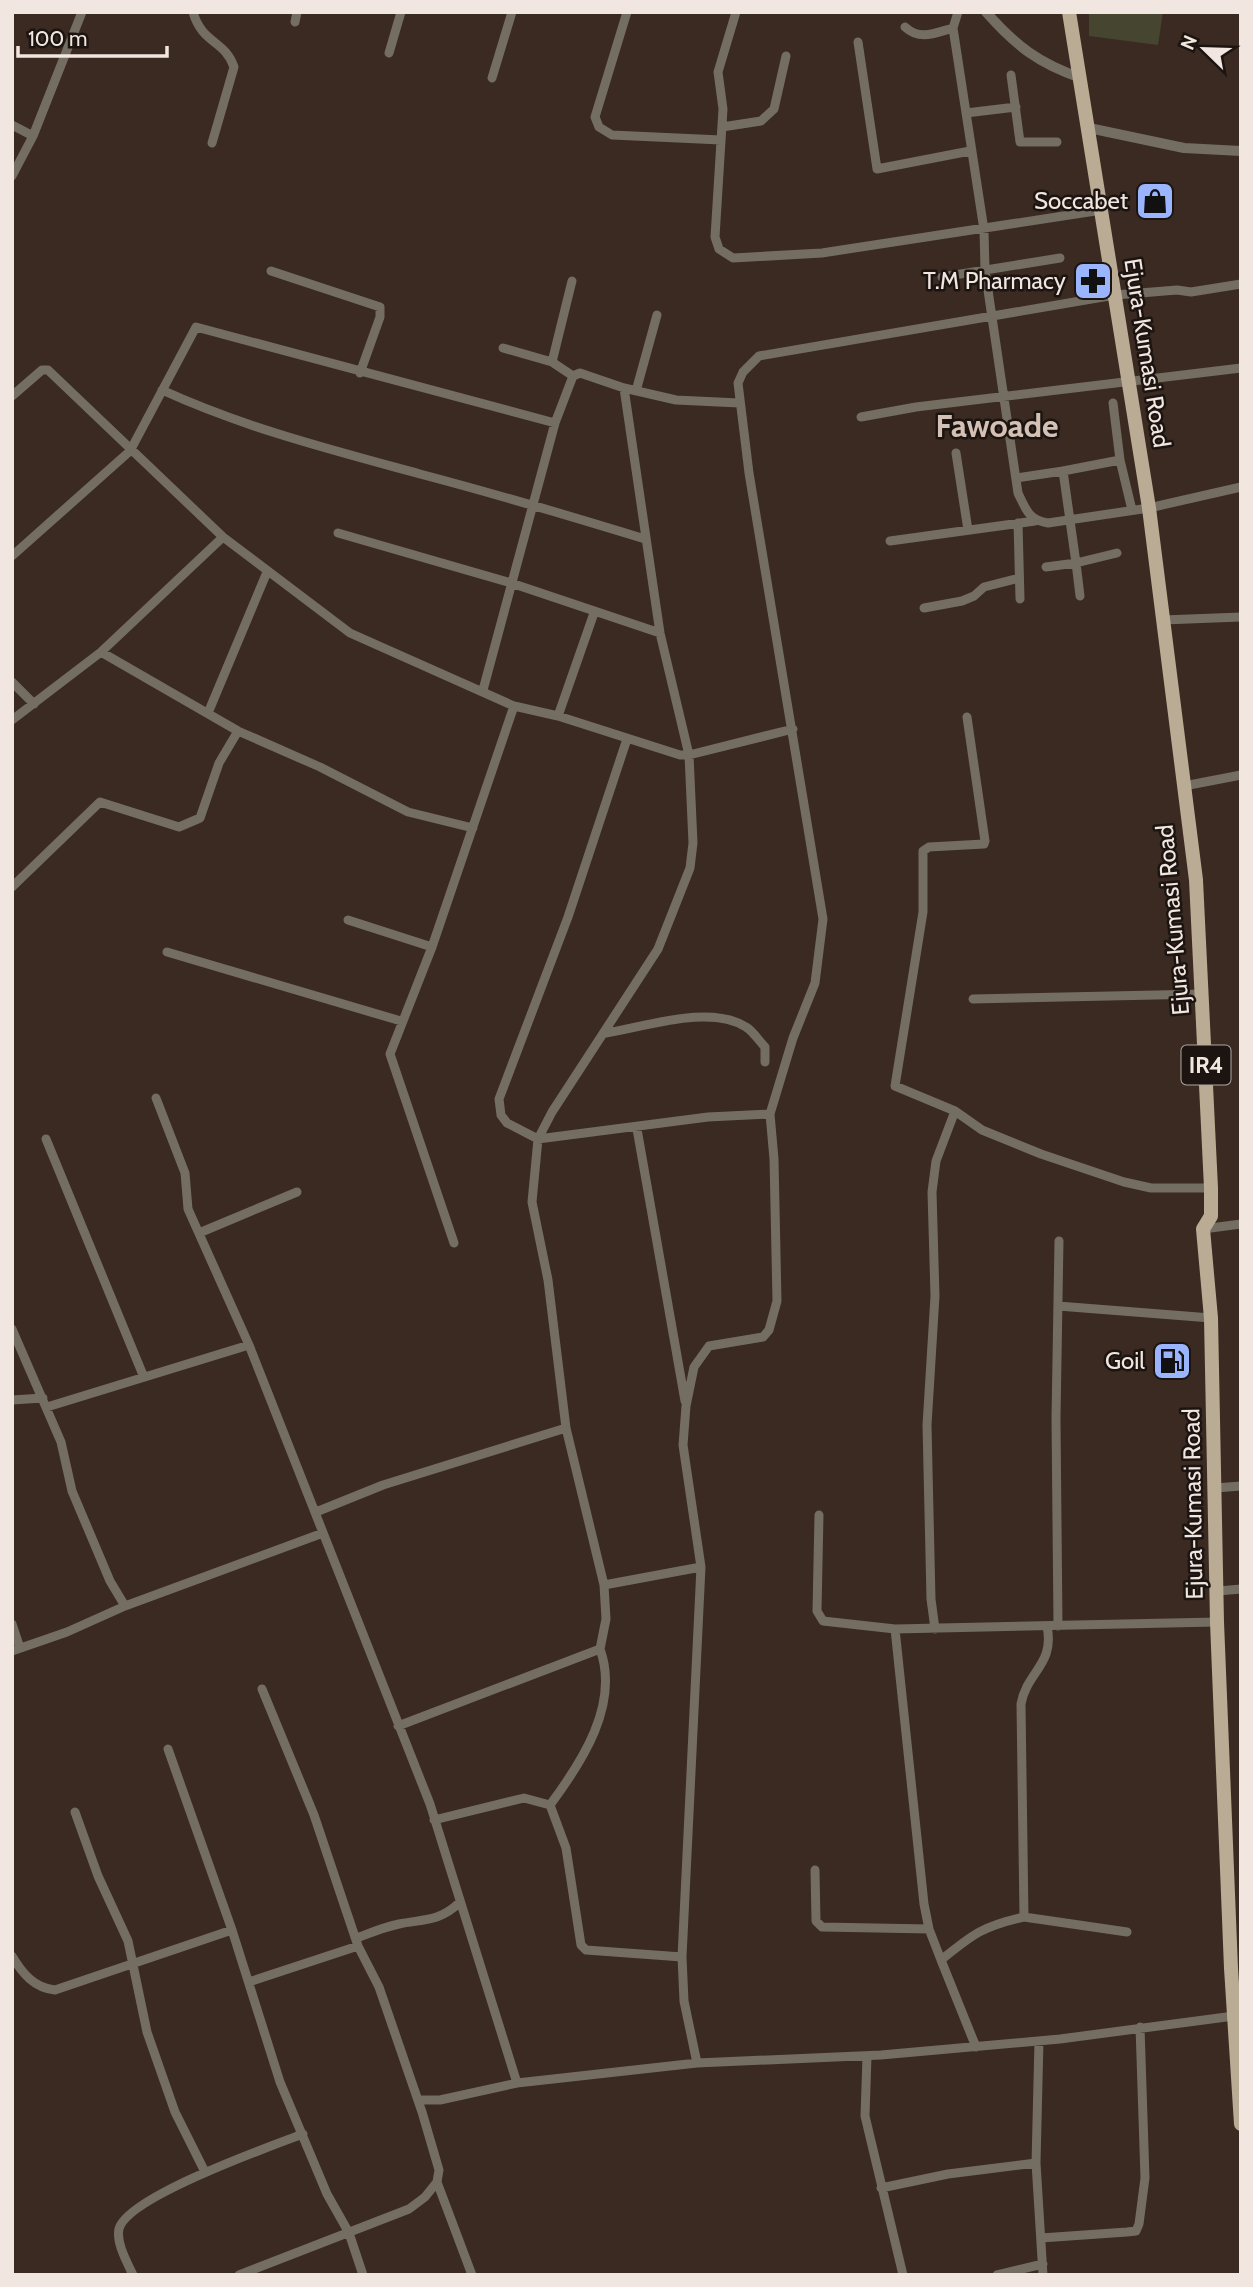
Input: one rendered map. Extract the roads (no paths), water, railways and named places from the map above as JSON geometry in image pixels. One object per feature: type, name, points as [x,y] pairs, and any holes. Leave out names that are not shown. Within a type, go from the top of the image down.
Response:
[{"type":"main road","name":"Ejura-Kumasi Road","points":[[1069,12],[1149,508],[1196,880],[1211,1216],[1203,1229],[1211,1318],[1217,1622],[1236,1967],[1234,2015],[1241,2124]]},
{"type":"street","points":[[12,176],[33,136],[82,12]]},
{"type":"street","points":[[193,12],[203,36],[230,56],[234,67],[212,143]]},
{"type":"street","points":[[389,53],[401,12]]},
{"type":"street","points":[[492,78],[512,12]]},
{"type":"street","points":[[627,12],[595,117],[599,127],[612,135],[720,140]]},
{"type":"street","points":[[736,12],[718,72],[723,109],[715,237],[719,249],[733,258],[822,253],[1102,210]]},
{"type":"street","points":[[958,12],[953,29],[984,230],[985,270],[991,314],[1018,494],[1034,521]]},
{"type":"street","points":[[985,12],[1026,52],[1048,67],[1081,78]]},
{"type":"street","points":[[905,27],[913,35],[921,36],[953,29]]},
{"type":"street","points":[[859,42],[877,169],[970,151]]},
{"type":"street","points":[[722,127],[761,121],[774,109],[786,56]]},
{"type":"street","points":[[1011,75],[1022,144],[1056,142]]},
{"type":"street","points":[[966,113],[1016,107]]},
{"type":"street","points":[[12,125],[33,136]]},
{"type":"street","points":[[1089,128],[1184,148],[1241,151]]},
{"type":"street","points":[[942,277],[1059,258]]},
{"type":"street","points":[[271,271],[380,307],[380,317],[360,373]]},
{"type":"street","points":[[552,362],[572,281]]},
{"type":"street","points":[[696,2063],[684,2001],[682,1957],[701,1566],[684,1445],[686,1406],[694,1367],[709,1346],[763,1337],[773,1318],[777,1301],[774,1159],[770,1114],[793,1038],[815,983],[823,919],[739,403],[738,383],[743,372],[759,356],[991,314],[1115,295],[1177,290],[1191,292],[1241,284]]},
{"type":"street","points":[[636,391],[657,315]]},
{"type":"street","points":[[12,556],[130,451],[193,330],[200,327],[360,373],[555,423]]},
{"type":"street","points":[[503,348],[552,362],[573,376]]},
{"type":"street","points":[[861,417],[1128,380],[1241,368]]},
{"type":"street","points":[[12,396],[42,370],[48,370],[223,537],[350,634],[483,690],[514,706],[558,716],[627,739],[689,755],[793,729]]},
{"type":"street","points":[[483,690],[555,423],[573,376],[580,373],[624,388],[676,400],[739,403]]},
{"type":"street","points":[[550,1805],[589,1747],[601,1709],[607,1669],[600,1649],[606,1619],[604,1585],[566,1428],[548,1279],[532,1202],[538,1139],[552,1111],[659,949],[690,868],[693,843],[689,755],[660,633],[624,388]]},
{"type":"street","points":[[162,390],[228,419],[271,433],[534,505],[645,539]]},
{"type":"street","points":[[1113,403],[1120,460],[1132,510]]},
{"type":"street","points":[[956,453],[968,530]]},
{"type":"street","points":[[1016,478],[1120,460]]},
{"type":"street","points":[[1063,471],[1080,596]]},
{"type":"street","points":[[890,541],[1034,521],[1048,523],[1149,508],[1241,487]]},
{"type":"street","points":[[1018,523],[1020,599]]},
{"type":"street","points":[[338,533],[510,583],[660,633]]},
{"type":"street","points":[[12,720],[100,652],[223,537]]},
{"type":"street","points":[[1046,568],[1117,553]]},
{"type":"street","points":[[208,713],[267,572]]},
{"type":"street","points":[[923,608],[962,601],[974,596],[984,587],[1018,578]]},
{"type":"street","points":[[558,716],[594,613]]},
{"type":"street","points":[[1163,620],[1241,617]]},
{"type":"street","points":[[100,652],[238,731],[320,767],[408,812],[473,828]]},
{"type":"street","points":[[12,682],[34,704]]},
{"type":"street","points":[[454,1243],[390,1054],[432,947],[514,706]]},
{"type":"street","points":[[967,717],[985,841],[929,847],[923,851],[923,912],[906,1033],[895,1074],[895,1086],[955,1111],[982,1130],[1041,1154],[1124,1182],[1151,1188],[1210,1188]]},
{"type":"street","points":[[12,887],[100,802],[178,827],[200,818],[219,763],[238,731]]},
{"type":"street","points":[[627,739],[568,917],[499,1100],[501,1115],[508,1124],[538,1139],[637,1129],[708,1117],[770,1114]]},
{"type":"street","points":[[1184,786],[1241,775]]},
{"type":"street","points":[[348,920],[432,947]]},
{"type":"street","points":[[167,952],[401,1021]]},
{"type":"street","points":[[972,999],[1203,994]]},
{"type":"street","points":[[606,1033],[695,1016],[723,1020],[745,1026],[765,1047],[765,1062]]},
{"type":"street","points":[[156,1098],[185,1173],[188,1209],[249,1345],[296,1469],[317,1513],[434,1821],[517,2082]]},
{"type":"street","points":[[935,1629],[931,1599],[928,1425],[935,1296],[932,1192],[936,1161],[955,1111]]},
{"type":"street","points":[[637,1129],[686,1406]]},
{"type":"street","points":[[46,1139],[143,1375]]},
{"type":"street","points":[[199,1233],[297,1192]]},
{"type":"street","points":[[1203,1229],[1241,1224]]},
{"type":"street","points":[[1058,1626],[1059,1241]]},
{"type":"street","points":[[1058,1306],[1211,1318]]},
{"type":"street","points":[[12,1329],[61,1442],[72,1491],[110,1581],[125,1606]]},
{"type":"street","points":[[12,1400],[45,1402],[249,1345]]},
{"type":"street","points":[[317,1513],[383,1485],[566,1428]]},
{"type":"street","points":[[1215,1488],[1241,1486]]},
{"type":"street","points":[[819,1515],[817,1611],[823,1621],[895,1629],[1217,1622]]},
{"type":"street","points":[[12,1624],[16,1650],[68,1633],[125,1606],[323,1533]]},
{"type":"street","points":[[604,1585],[701,1566]]},
{"type":"street","points":[[1218,1591],[1241,1589]]},
{"type":"street","points":[[1024,1917],[1021,1704],[1023,1694],[1048,1652],[1050,1643],[1047,1626]]},
{"type":"street","points":[[895,1629],[929,1929],[976,2047]]},
{"type":"street","points":[[398,1726],[600,1649]]},
{"type":"street","points":[[242,2274],[408,2209],[425,2197],[437,2182],[439,2170],[379,1987],[357,1942],[314,1815],[262,1689]]},
{"type":"street","points":[[168,1749],[232,1930],[267,2046],[327,2194],[349,2233],[363,2275]]},
{"type":"street","points":[[434,1821],[524,1798],[550,1805]]},
{"type":"street","points":[[550,1805],[566,1847],[581,1945],[586,1950],[682,1957]]},
{"type":"street","points":[[75,1812],[98,1876],[128,1941],[147,2032],[175,2112],[205,2172]]},
{"type":"street","points":[[815,1870],[816,1921],[822,1927],[929,1929]]},
{"type":"street","points":[[249,1982],[399,1924],[428,1922],[447,1914],[459,1903]]},
{"type":"street","points":[[942,1961],[972,1934],[991,1924],[1024,1917],[1127,1932]]},
{"type":"street","points":[[12,1956],[20,1970],[37,1985],[55,1990],[232,1930]]},
{"type":"street","points":[[418,2100],[440,2100],[517,2082],[696,2063],[867,2056],[976,2047],[1234,2015]]},
{"type":"street","points":[[1041,2238],[1136,2231],[1145,2179],[1140,2027]]},
{"type":"street","points":[[1039,2041],[1036,2164],[1044,2275]]},
{"type":"street","points":[[867,2056],[865,2116],[903,2275]]},
{"type":"street","points":[[133,2275],[120,2240],[121,2225],[155,2200],[205,2172],[303,2134]]},
{"type":"street","points":[[881,2188],[948,2174],[1036,2164]]},
{"type":"street","points":[[437,2182],[472,2275]]},
{"type":"street","points":[[998,2275],[1042,2263]]},
{"type":"place","name":"Soccabet","points":[[1155,201]]},
{"type":"place","name":"T.M Pharmacy","points":[[1093,281]]},
{"type":"place","name":"Goil","points":[[1172,1361]]},
{"type":"district","name":"Fawoade","points":[[997,426]]}]
